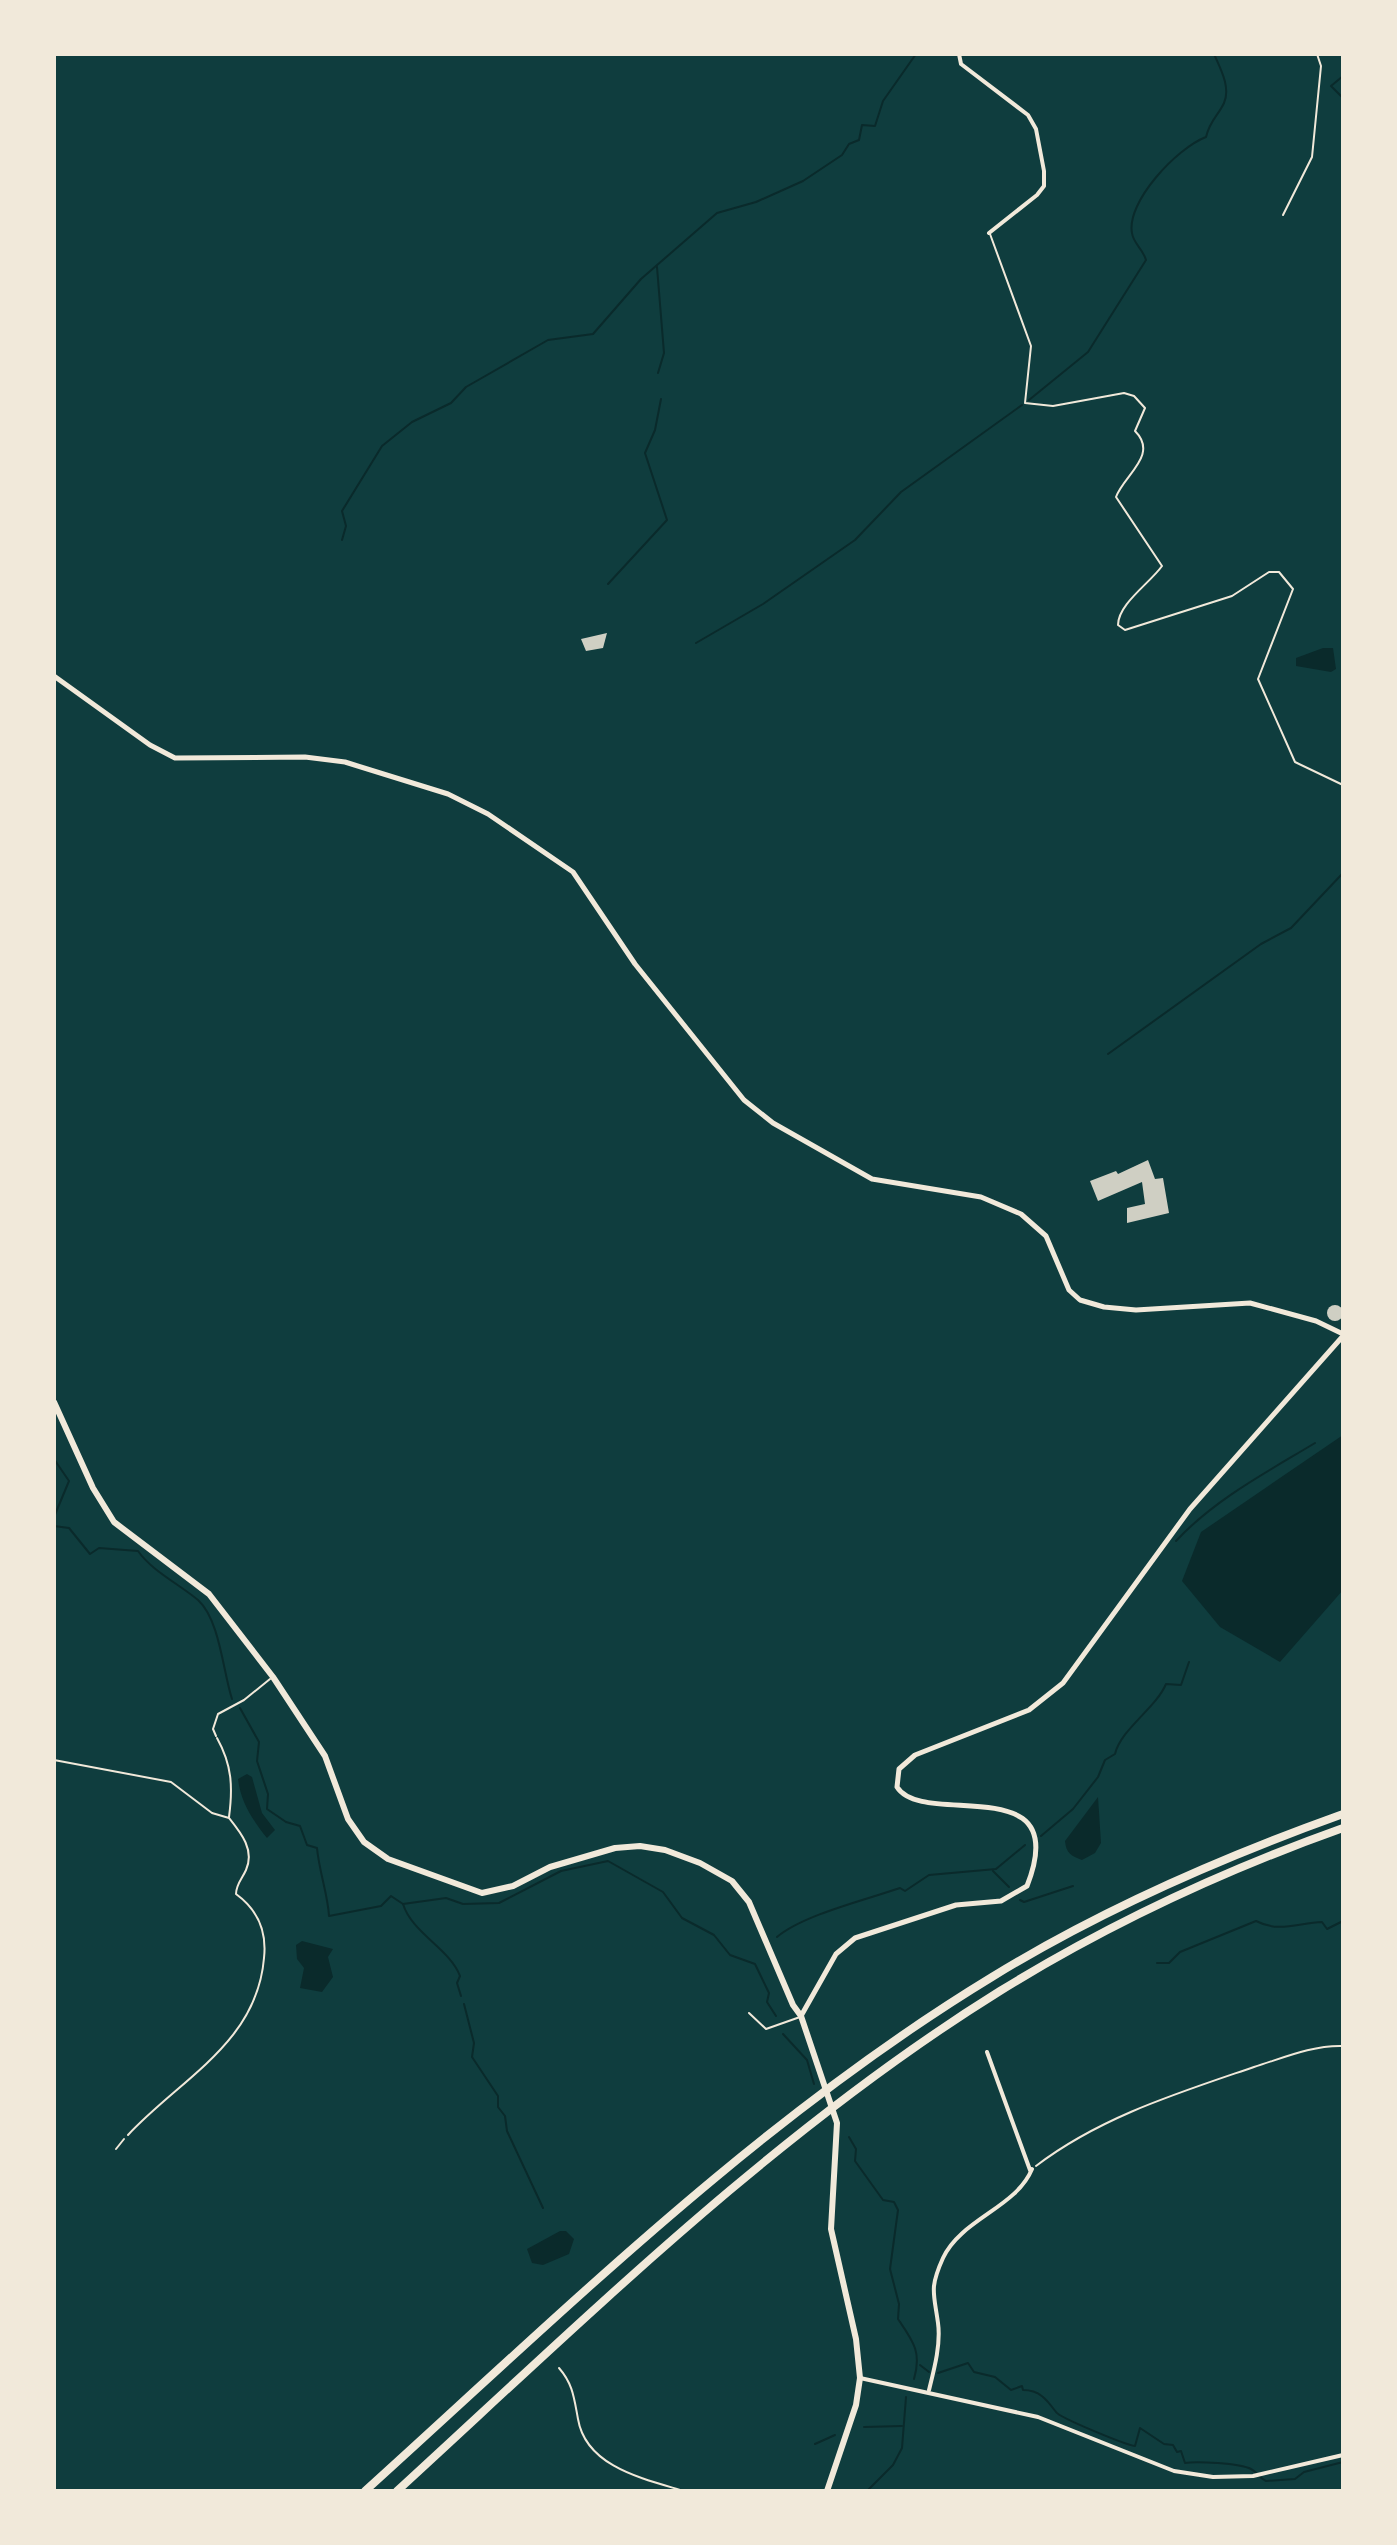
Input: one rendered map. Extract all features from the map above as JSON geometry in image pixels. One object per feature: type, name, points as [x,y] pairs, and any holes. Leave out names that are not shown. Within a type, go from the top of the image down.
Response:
[{"type":"highway","points":[[365,2491],[680,2207],[877,2056],[959,1998],[1040,1950],[1168,1886],[1343,1814]]},
{"type":"highway","points":[[397,2491],[693,2222],[800,2134],[887,2070],[1000,1991],[1087,1943],[1197,1888],[1343,1828]]},
{"type":"main road","points":[[54,1402],[93,1488],[114,1522],[209,1594],[273,1677],[325,1756],[348,1819],[364,1842],[388,1859],[482,1893],[513,1886],[550,1867],[615,1848],[653,1848],[700,1863],[732,1881],[749,1902],[801,2016],[837,2123],[831,2229],[856,2339],[860,2378],[856,2405],[827,2491]]},
{"type":"street","points":[[959,54],[961,64],[1033,121],[1044,171],[1044,186],[1037,195],[989,233]]},
{"type":"street","points":[[54,676],[150,745],[175,758],[291,757],[345,762],[448,794],[488,814],[573,872],[635,964],[744,1100],[773,1123],[872,1179],[981,1197],[1021,1214],[1046,1236],[1069,1290],[1080,1300],[1104,1307],[1136,1310],[1250,1303],[1316,1321],[1343,1335],[1190,1509],[1063,1683],[1029,1710],[915,1755],[899,1769],[897,1787],[911,1800],[987,1805],[1024,1823],[1034,1839],[1037,1855],[1027,1886],[1001,1901],[956,1905],[855,1938],[836,1954],[801,2016]]},
{"type":"street","points":[[929,2390],[939,2325],[931,2298],[944,2256],[958,2239],[1021,2191],[1031,2170],[987,2052]]},
{"type":"street","points":[[860,2378],[929,2390],[1038,2417],[1174,2471],[1213,2477],[1253,2476],[1343,2455]]},
{"type":"lane","points":[[1283,215],[1312,157],[1321,66],[1317,54]]},
{"type":"lane","points":[[989,233],[998,265],[1031,346],[1025,403],[1033,407],[1053,406],[1130,394],[1145,408],[1135,431],[1144,449],[1116,497],[1162,566],[1132,599],[1118,618],[1118,625],[1125,630],[1232,596],[1269,572],[1279,572],[1293,589],[1260,666],[1260,688],[1295,762],[1343,785]]},
{"type":"lane","points":[[216,1736],[213,1729],[218,1714],[244,1700],[273,1677]]},
{"type":"lane","points":[[749,2013],[766,2029],[801,2016]]},
{"type":"lane","points":[[116,2149],[124,2139]]},
{"type":"lane","points":[[559,2368],[573,2388],[578,2421],[585,2440],[600,2459],[647,2480],[684,2491]]},
{"type":"path","points":[[124,2139],[233,2037],[259,1994],[265,1948],[262,1925],[249,1903],[236,1894],[247,1867],[249,1850],[229,1818],[233,1793],[230,1766],[216,1736]]},
{"type":"path","points":[[54,1760],[171,1782],[212,1813],[229,1818]]},
{"type":"path","points":[[1031,2170],[1095,2128],[1163,2098],[1303,2051],[1343,2046]]},
{"type":"water","points":[[1323,648],[1333,648],[1336,669],[1331,672],[1296,666],[1296,658]]},
{"type":"water","points":[[1343,1435],[1343,1590],[1280,1662],[1220,1627],[1182,1581],[1201,1532]]},
{"type":"water","points":[[247,1774],[252,1777],[262,1813],[275,1830],[267,1838],[242,1796],[238,1779]]},
{"type":"water","points":[[1098,1797],[1101,1843],[1095,1853],[1082,1860],[1070,1854],[1065,1841]]},
{"type":"water","points":[[302,1941],[333,1949],[328,1957],[333,1977],[322,1992],[300,1988],[304,1968],[297,1959],[296,1945]]},
{"type":"water","points":[[560,2231],[566,2231],[574,2239],[569,2254],[543,2265],[532,2263],[527,2249]]},
{"type":"building","points":[[607,633],[603,648],[586,651],[581,639]]},
{"type":"building","points":[[1148,1160],[1155,1179],[1163,1178],[1169,1213],[1127,1223],[1127,1208],[1145,1204],[1142,1182],[1098,1201],[1090,1181],[1116,1171],[1118,1174]]},
{"type":"building","points":[[1335,1305],[1343,1313],[1335,1321],[1327,1313]]},
{"type":"waterway","points":[[342,540],[346,526],[342,511],[382,446],[412,422],[451,403],[466,387],[548,340],[593,334],[641,279],[717,213],[756,202],[803,181],[842,155],[849,144],[859,140],[862,125],[875,126],[883,101],[916,54]]},
{"type":"waterway","points":[[1029,400],[1088,352],[1146,260],[1133,237],[1132,220],[1137,206],[1156,178],[1181,152],[1206,137],[1224,103],[1225,84],[1214,54]]},
{"type":"waterway","points":[[1343,76],[1331,86],[1343,98]]},
{"type":"waterway","points":[[657,267],[664,353],[658,373]]},
{"type":"waterway","points":[[608,584],[667,520],[645,453],[655,430],[661,399]]},
{"type":"waterway","points":[[696,643],[763,604],[855,540],[901,492],[1022,405]]},
{"type":"waterway","points":[[1108,1054],[1261,944],[1291,928],[1343,873]]},
{"type":"waterway","points":[[54,1439],[54,1450]]},
{"type":"waterway","points":[[1176,1541],[1224,1499],[1315,1443]]},
{"type":"waterway","points":[[54,1459],[69,1481],[54,1517]]},
{"type":"waterway","points":[[54,1526],[69,1528],[90,1554],[99,1548],[138,1551],[158,1571],[198,1600],[216,1633],[232,1699]]},
{"type":"waterway","points":[[1041,1836],[1073,1809],[1098,1777],[1105,1760],[1115,1754],[1124,1736],[1155,1702],[1166,1684],[1181,1685],[1189,1662]]},
{"type":"waterway","points":[[240,1708],[259,1742],[257,1761],[268,1794],[267,1809],[286,1822],[300,1826],[307,1845],[317,1848],[329,1916],[381,1906],[391,1896],[403,1904],[446,1898],[463,1904],[499,1903],[561,1871],[608,1861],[663,1892],[682,1918],[714,1935],[730,1955],[755,1964],[769,1993],[767,2002],[776,2016]]},
{"type":"waterway","points":[[777,1937],[802,1922],[835,1909],[900,1888],[905,1891],[929,1875],[996,1869],[1025,1845]]},
{"type":"waterway","points":[[993,1871],[1009,1887]]},
{"type":"waterway","points":[[1020,1900],[1024,1902],[1073,1886]]},
{"type":"waterway","points":[[403,1904],[414,1924],[455,1966],[460,1976],[457,1983],[461,1996]]},
{"type":"waterway","points":[[1157,1963],[1169,1963],[1180,1952],[1256,1921],[1281,1927],[1322,1922],[1327,1929],[1343,1921]]},
{"type":"waterway","points":[[464,2004],[474,2043],[472,2057],[498,2096],[498,2107],[505,2116],[507,2131],[543,2208]]},
{"type":"waterway","points":[[783,2034],[807,2060],[814,2084]]},
{"type":"waterway","points":[[849,2137],[856,2149],[855,2161],[883,2200],[894,2202],[898,2210],[890,2269],[899,2304],[898,2319],[916,2354],[914,2379]]},
{"type":"waterway","points":[[938,2373],[968,2363],[974,2372],[995,2377],[1011,2390],[1022,2386],[1023,2390],[1039,2394],[1060,2415],[1107,2436],[1135,2446],[1140,2428],[1164,2444],[1173,2445],[1177,2452],[1181,2451],[1185,2463],[1245,2467],[1266,2481],[1295,2479],[1304,2472],[1343,2462]]},
{"type":"waterway","points":[[920,2365],[929,2372]]},
{"type":"waterway","points":[[867,2491],[893,2465],[902,2448],[906,2397]]},
{"type":"waterway","points":[[864,2427],[902,2426]]},
{"type":"waterway","points":[[815,2444],[835,2435]]}]
